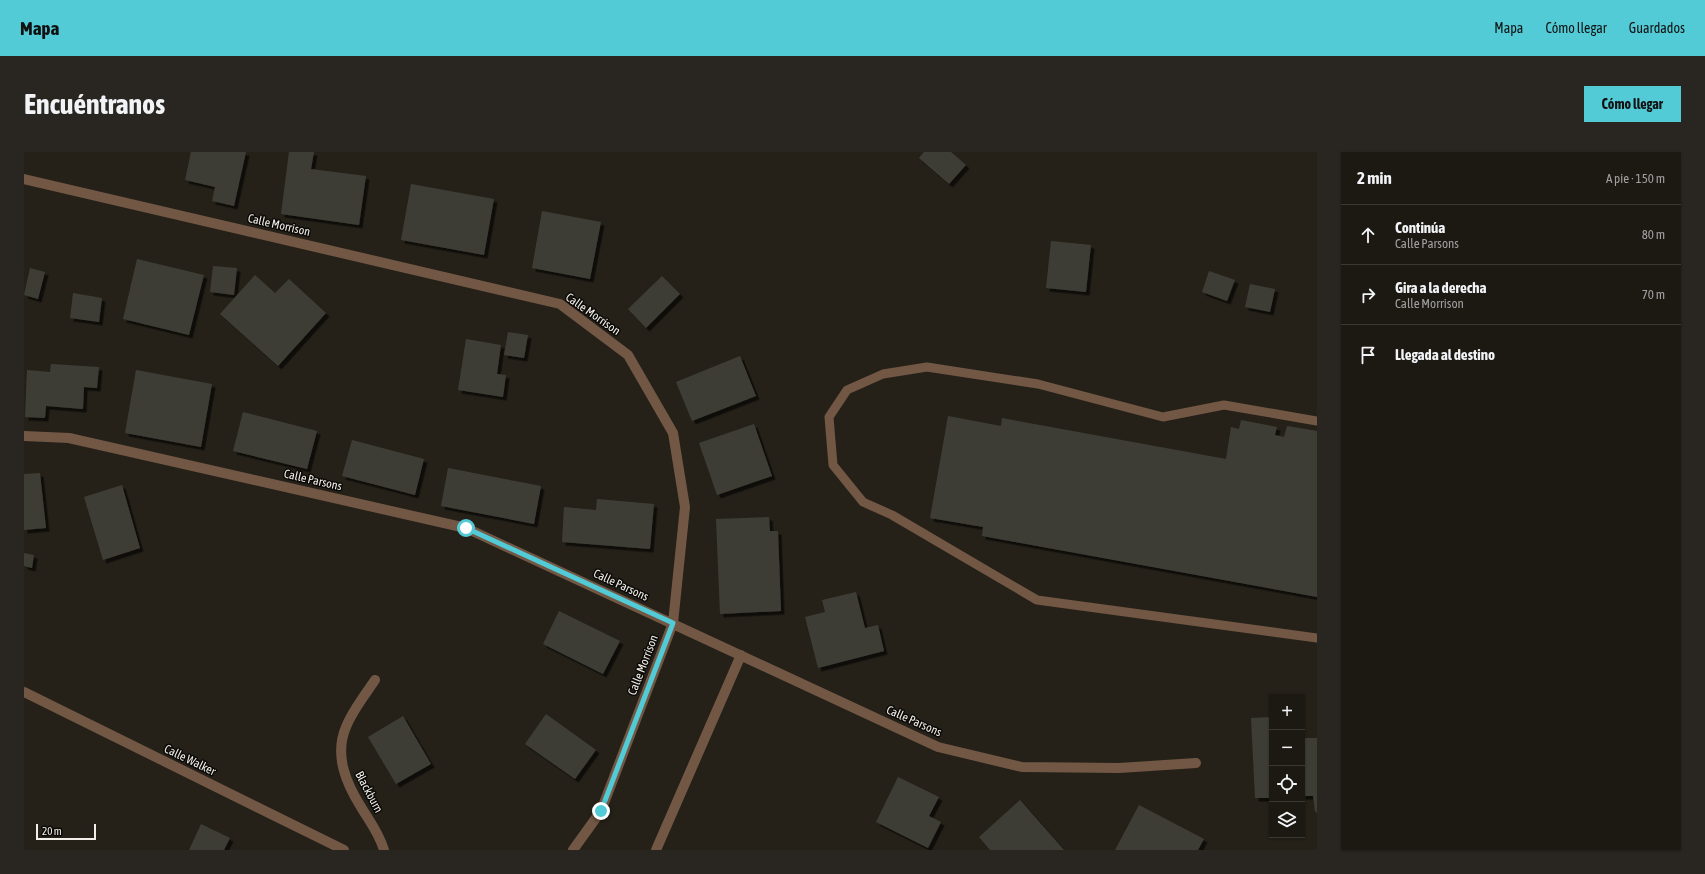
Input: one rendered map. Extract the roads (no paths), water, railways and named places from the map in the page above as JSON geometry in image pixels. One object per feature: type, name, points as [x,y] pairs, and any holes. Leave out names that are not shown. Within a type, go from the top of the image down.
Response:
[{"type":"street","name":"Calle Morrison","points":[[24,179],[560,304],[628,355],[673,433],[684,507],[673,623],[601,811],[573,850]]},
{"type":"street","name":"Calle Parsons","points":[[24,436],[69,438],[466,528],[938,747],[1022,767],[1119,768],[1196,763]]},
{"type":"street","points":[[656,850],[741,655]]},
{"type":"street","name":"Blackburn","points":[[375,680],[346,725],[341,740],[341,753],[342,763],[350,788],[360,807],[380,836],[384,850]]},
{"type":"street","name":"Calle Walker","points":[[24,692],[344,850]]},
{"type":"lane","points":[[1317,421],[1224,405],[1163,417],[1038,384],[927,367],[883,374],[847,390],[829,417],[833,465],[863,502],[892,515],[1037,600],[1317,638]]}]
